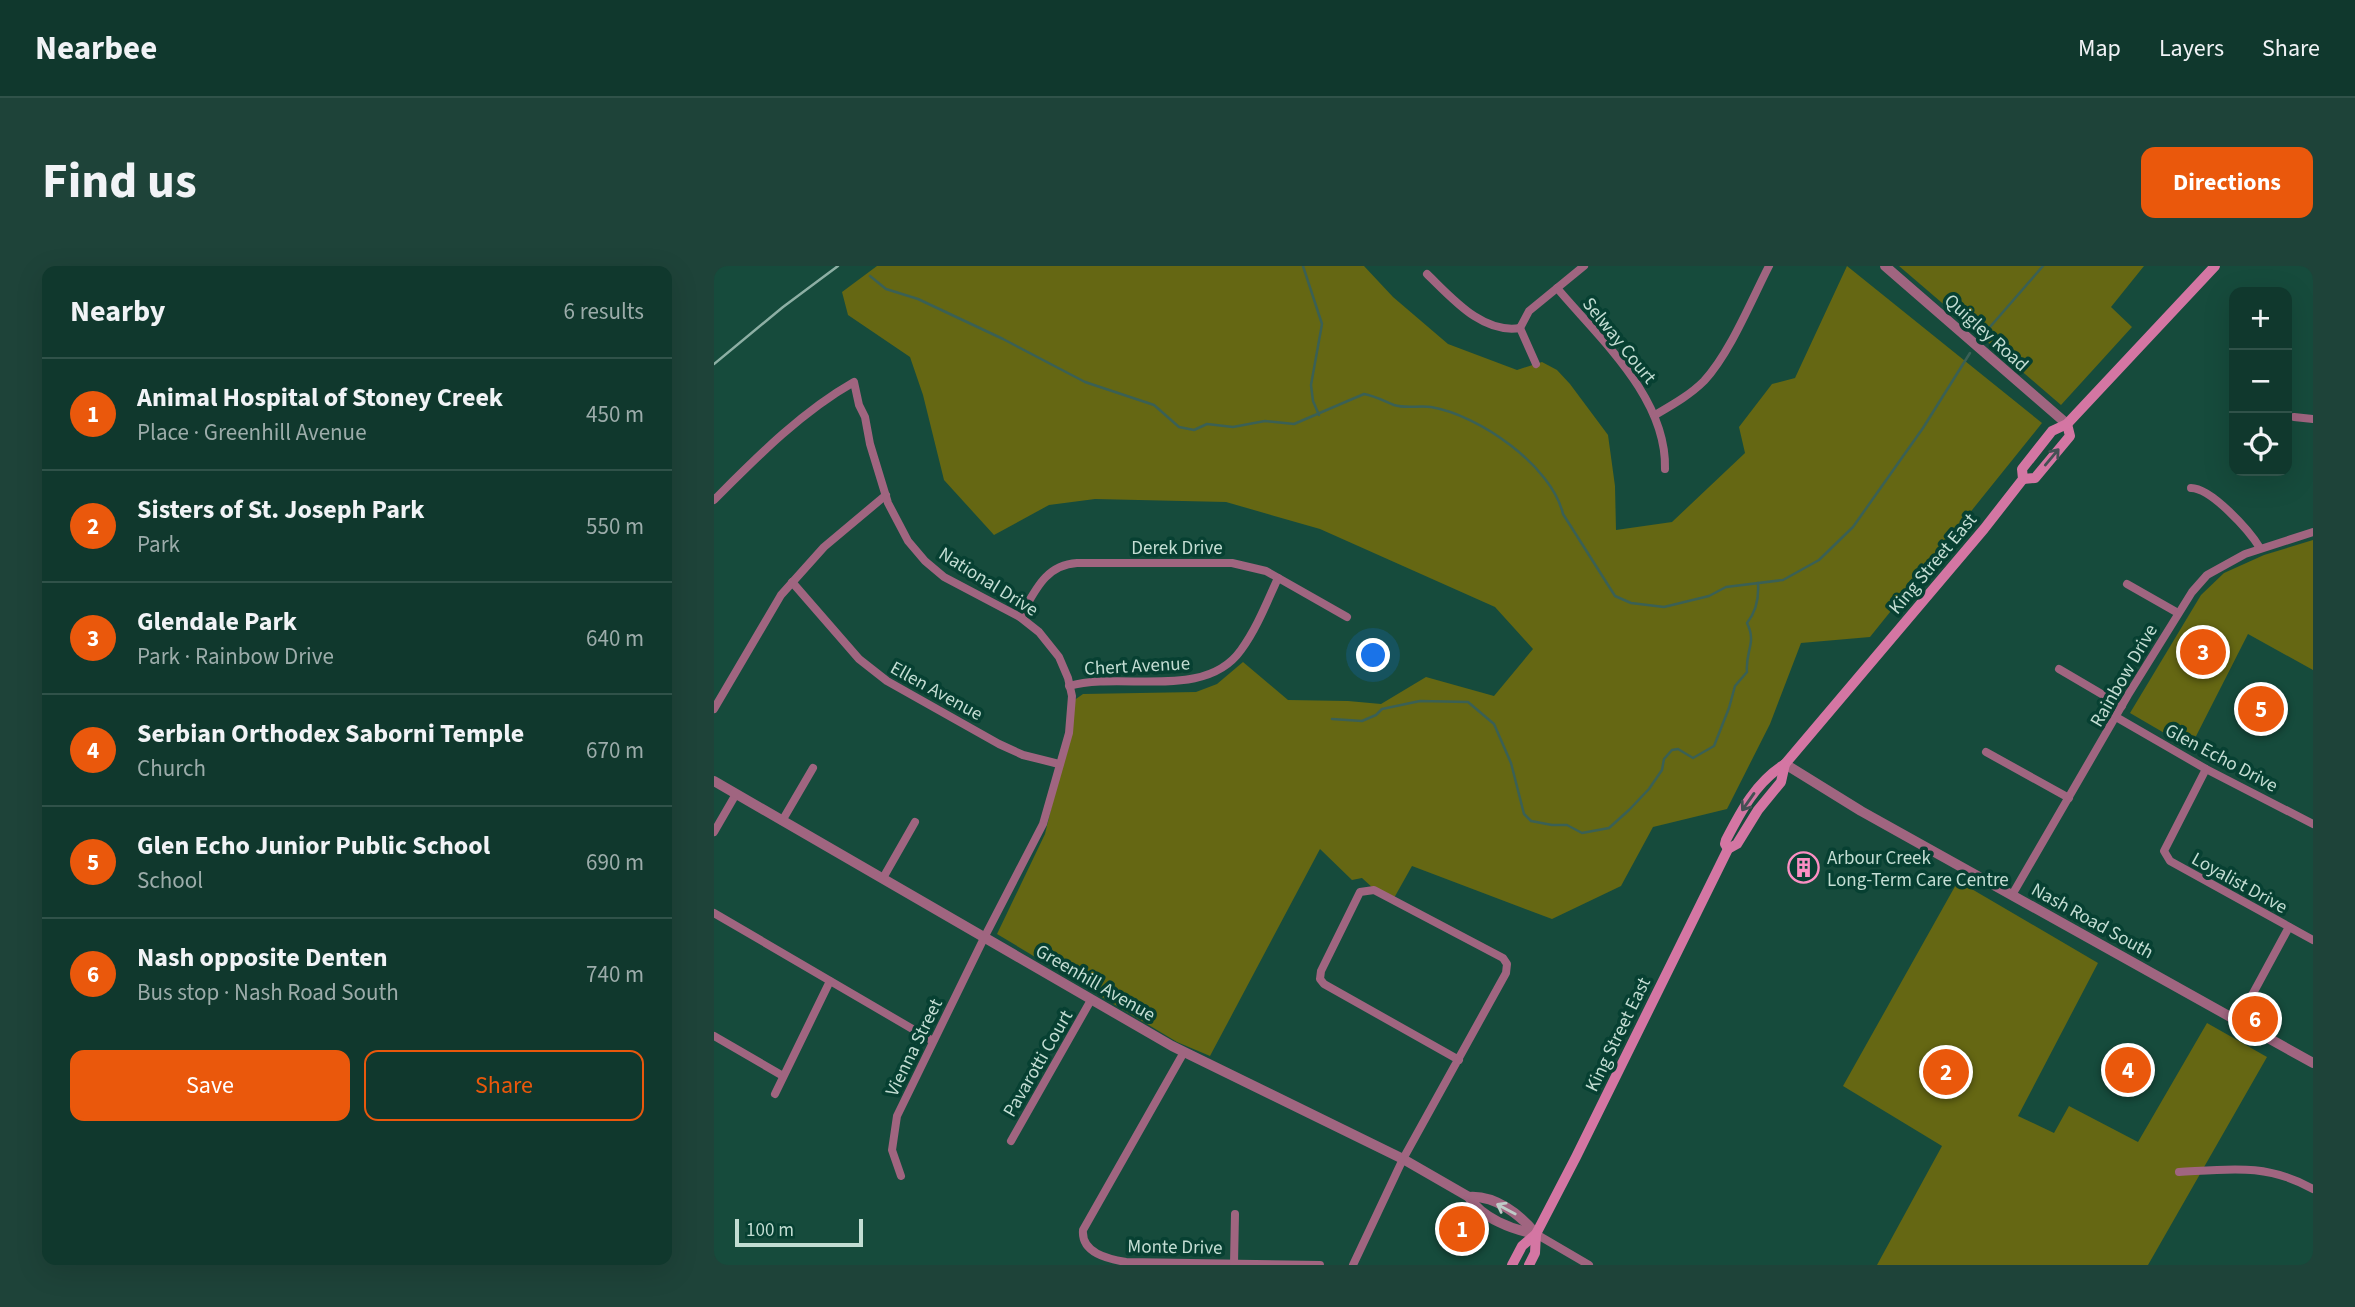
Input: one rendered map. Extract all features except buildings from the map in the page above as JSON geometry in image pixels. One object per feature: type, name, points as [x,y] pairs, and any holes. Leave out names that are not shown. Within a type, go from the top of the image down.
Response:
[{"type":"main road","name":"King Street East","points":[[1512,1265],[1522,1246],[1536,1234],[1576,1157],[1728,849],[1726,840],[1745,805],[1769,774],[1785,764],[1984,529],[2023,479],[2022,469],[2052,432],[2067,424],[2215,266]]},
{"type":"main road","name":"King Street East","points":[[2023,479],[2035,478],[2070,436],[2067,424]]},
{"type":"main road","name":"King Street East","points":[[1529,1265],[1535,1253],[1536,1234]]},
{"type":"street","points":[[1520,328],[1529,311],[1584,266]]},
{"type":"street","points":[[1655,415],[1705,380],[1724,352],[1769,266]]},
{"type":"street","name":"Quigley Road","points":[[1885,266],[2067,424]]},
{"type":"street","points":[[1427,274],[1469,314],[1506,330],[1520,328]]},
{"type":"street","name":"Selway Court","points":[[1557,288],[1634,378],[1655,415],[1665,450],[1665,469]]},
{"type":"street","points":[[1520,328],[1536,363]]},
{"type":"street","name":"National Drive","points":[[714,500],[752,462],[832,394],[853,382],[886,495],[903,533],[925,561],[944,577],[1020,617],[1050,643],[1066,672],[1072,696],[1070,727],[1043,824],[985,936]]},
{"type":"street","points":[[2294,417],[2313,419]]},
{"type":"street","points":[[2191,488],[2207,492],[2254,537],[2260,548]]},
{"type":"street","points":[[714,709],[718,694],[775,603],[824,547],[886,495]]},
{"type":"street","name":"Rainbow Drive","points":[[2012,895],[2192,592],[2207,575],[2260,548],[2313,532]]},
{"type":"street","name":"Derek Drive","points":[[1020,617],[1040,580],[1068,563],[1232,563],[1265,571],[1347,617]]},
{"type":"street","name":"Chert Avenue","points":[[1069,686],[1105,680],[1188,680],[1210,675],[1224,667],[1241,651],[1278,578]]},
{"type":"street","name":"Ellen Avenue","points":[[792,582],[859,659],[887,681],[999,744],[1023,755],[1059,764]]},
{"type":"street","points":[[2127,584],[2178,613]]},
{"type":"street","points":[[2059,669],[2122,706]]},
{"type":"street","name":"Glen Echo Drive","points":[[2116,717],[2313,824]]},
{"type":"street","points":[[1986,752],[2069,798]]},
{"type":"street","name":"Nash Road South","points":[[1785,764],[1857,809],[2313,1063]]},
{"type":"street","points":[[782,821],[813,768]]},
{"type":"street","name":"Loyalist Drive","points":[[2206,768],[2164,851],[2170,861],[2313,940]]},
{"type":"street","name":"Greenhill Avenue","points":[[714,781],[1184,1052],[1404,1160],[1469,1197],[1482,1196],[1523,1218],[1536,1234]]},
{"type":"street","points":[[714,832],[736,794]]},
{"type":"street","points":[[883,878],[915,822]]},
{"type":"street","points":[[1353,1265],[1404,1160],[1459,1060],[1506,973],[1507,964],[1503,958],[1374,890],[1360,892],[1321,971],[1320,979],[1324,984],[1459,1060]]},
{"type":"street","points":[[714,913],[933,1041]]},
{"type":"street","points":[[2238,1021],[2289,927]]},
{"type":"street","name":"Vienna Street","points":[[901,1175],[891,1150],[897,1115],[985,936]]},
{"type":"street","points":[[775,1094],[831,981]]},
{"type":"street","name":"Pavarotti Court","points":[[1010,1141],[1091,1000]]},
{"type":"street","points":[[714,1036],[783,1076]]},
{"type":"street","name":"Monte Drive","points":[[1184,1052],[1087,1223],[1082,1237],[1086,1245],[1093,1252],[1114,1260],[1320,1265]]},
{"type":"street","points":[[2179,1172],[2251,1169],[2272,1171],[2313,1188]]},
{"type":"street","points":[[1234,1263],[1235,1214]]},
{"type":"street","points":[[1536,1234],[1589,1265]]},
{"type":"shaded area","points":[[877,266],[1364,266],[1393,297],[1448,344],[1517,370],[1542,362],[1557,370],[1608,435],[1615,486],[1616,530],[1672,522],[1745,453],[1739,427],[1772,384],[1795,378],[1847,266],[2042,423],[1870,637],[1801,643],[1770,724],[1727,809],[1653,827],[1621,886],[1552,919],[1412,866],[1394,898],[1374,889],[1362,878],[1352,880],[1320,849],[1210,1056],[1177,1042],[997,934],[1045,834],[1072,723],[1073,701],[1083,694],[1196,692],[1217,684],[1243,662],[1288,700],[1381,704],[1426,677],[1494,696],[1533,649],[1495,607],[1320,529],[1226,502],[1095,499],[1049,505],[994,535],[944,480],[923,395],[910,357],[848,315],[842,292]]},
{"type":"shaded area","points":[[1899,266],[2144,266],[2111,307],[2132,327],[2061,405]]},
{"type":"shaded area","points":[[2313,540],[2313,670],[2248,634],[2190,748],[2130,713],[2201,595],[2224,573],[2264,555]]},
{"type":"shaded area","points":[[1958,881],[2098,963],[2018,1116],[2054,1133],[2069,1106],[2138,1142],[2207,1023],[2267,1057],[2148,1265],[1877,1265],[1942,1146],[1843,1086]]},
{"type":"waterway","points":[[1303,266],[1322,324],[1311,385],[1313,401],[1319,415]]},
{"type":"waterway","points":[[1983,335],[2043,266]]},
{"type":"waterway","points":[[870,276],[886,289],[918,299],[1085,382],[1154,405],[1179,427],[1194,430],[1207,424],[1233,427],[1265,421],[1294,424],[1364,394],[1394,405],[1431,407],[1470,420],[1511,446],[1544,478],[1556,496],[1563,514],[1615,596],[1631,603],[1664,607],[1709,596],[1726,587],[1783,580],[1819,560],[1853,527],[1923,428],[1970,353]]},
{"type":"waterway","points":[[1332,719],[1362,721],[1382,709],[1420,701],[1468,702],[1494,724],[1511,763],[1524,814],[1531,821],[1567,825],[1582,833],[1609,828],[1649,789],[1662,770],[1664,759],[1672,750],[1678,749],[1693,758],[1714,746],[1735,686],[1747,672],[1751,642],[1747,623],[1757,604],[1758,583]]},
{"type":"railway","points":[[714,364],[838,266]]},
{"type":"place","name":"Glendale Park","points":[[2203,652]]},
{"type":"place","name":"Glen Echo Junior Public School","points":[[2261,709]]},
{"type":"place","name":"Arbour Creek Long-Term Care Centre","points":[[1804,868]]},
{"type":"place","name":"Nash opposite Denten","points":[[2255,1019]]},
{"type":"place","name":"Serbian Orthodex Saborni Temple","points":[[2128,1070]]},
{"type":"place","name":"Sisters of St. Joseph Park","points":[[1946,1072]]},
{"type":"place","name":"Animal Hospital of Stoney Creek","points":[[1462,1229]]}]
